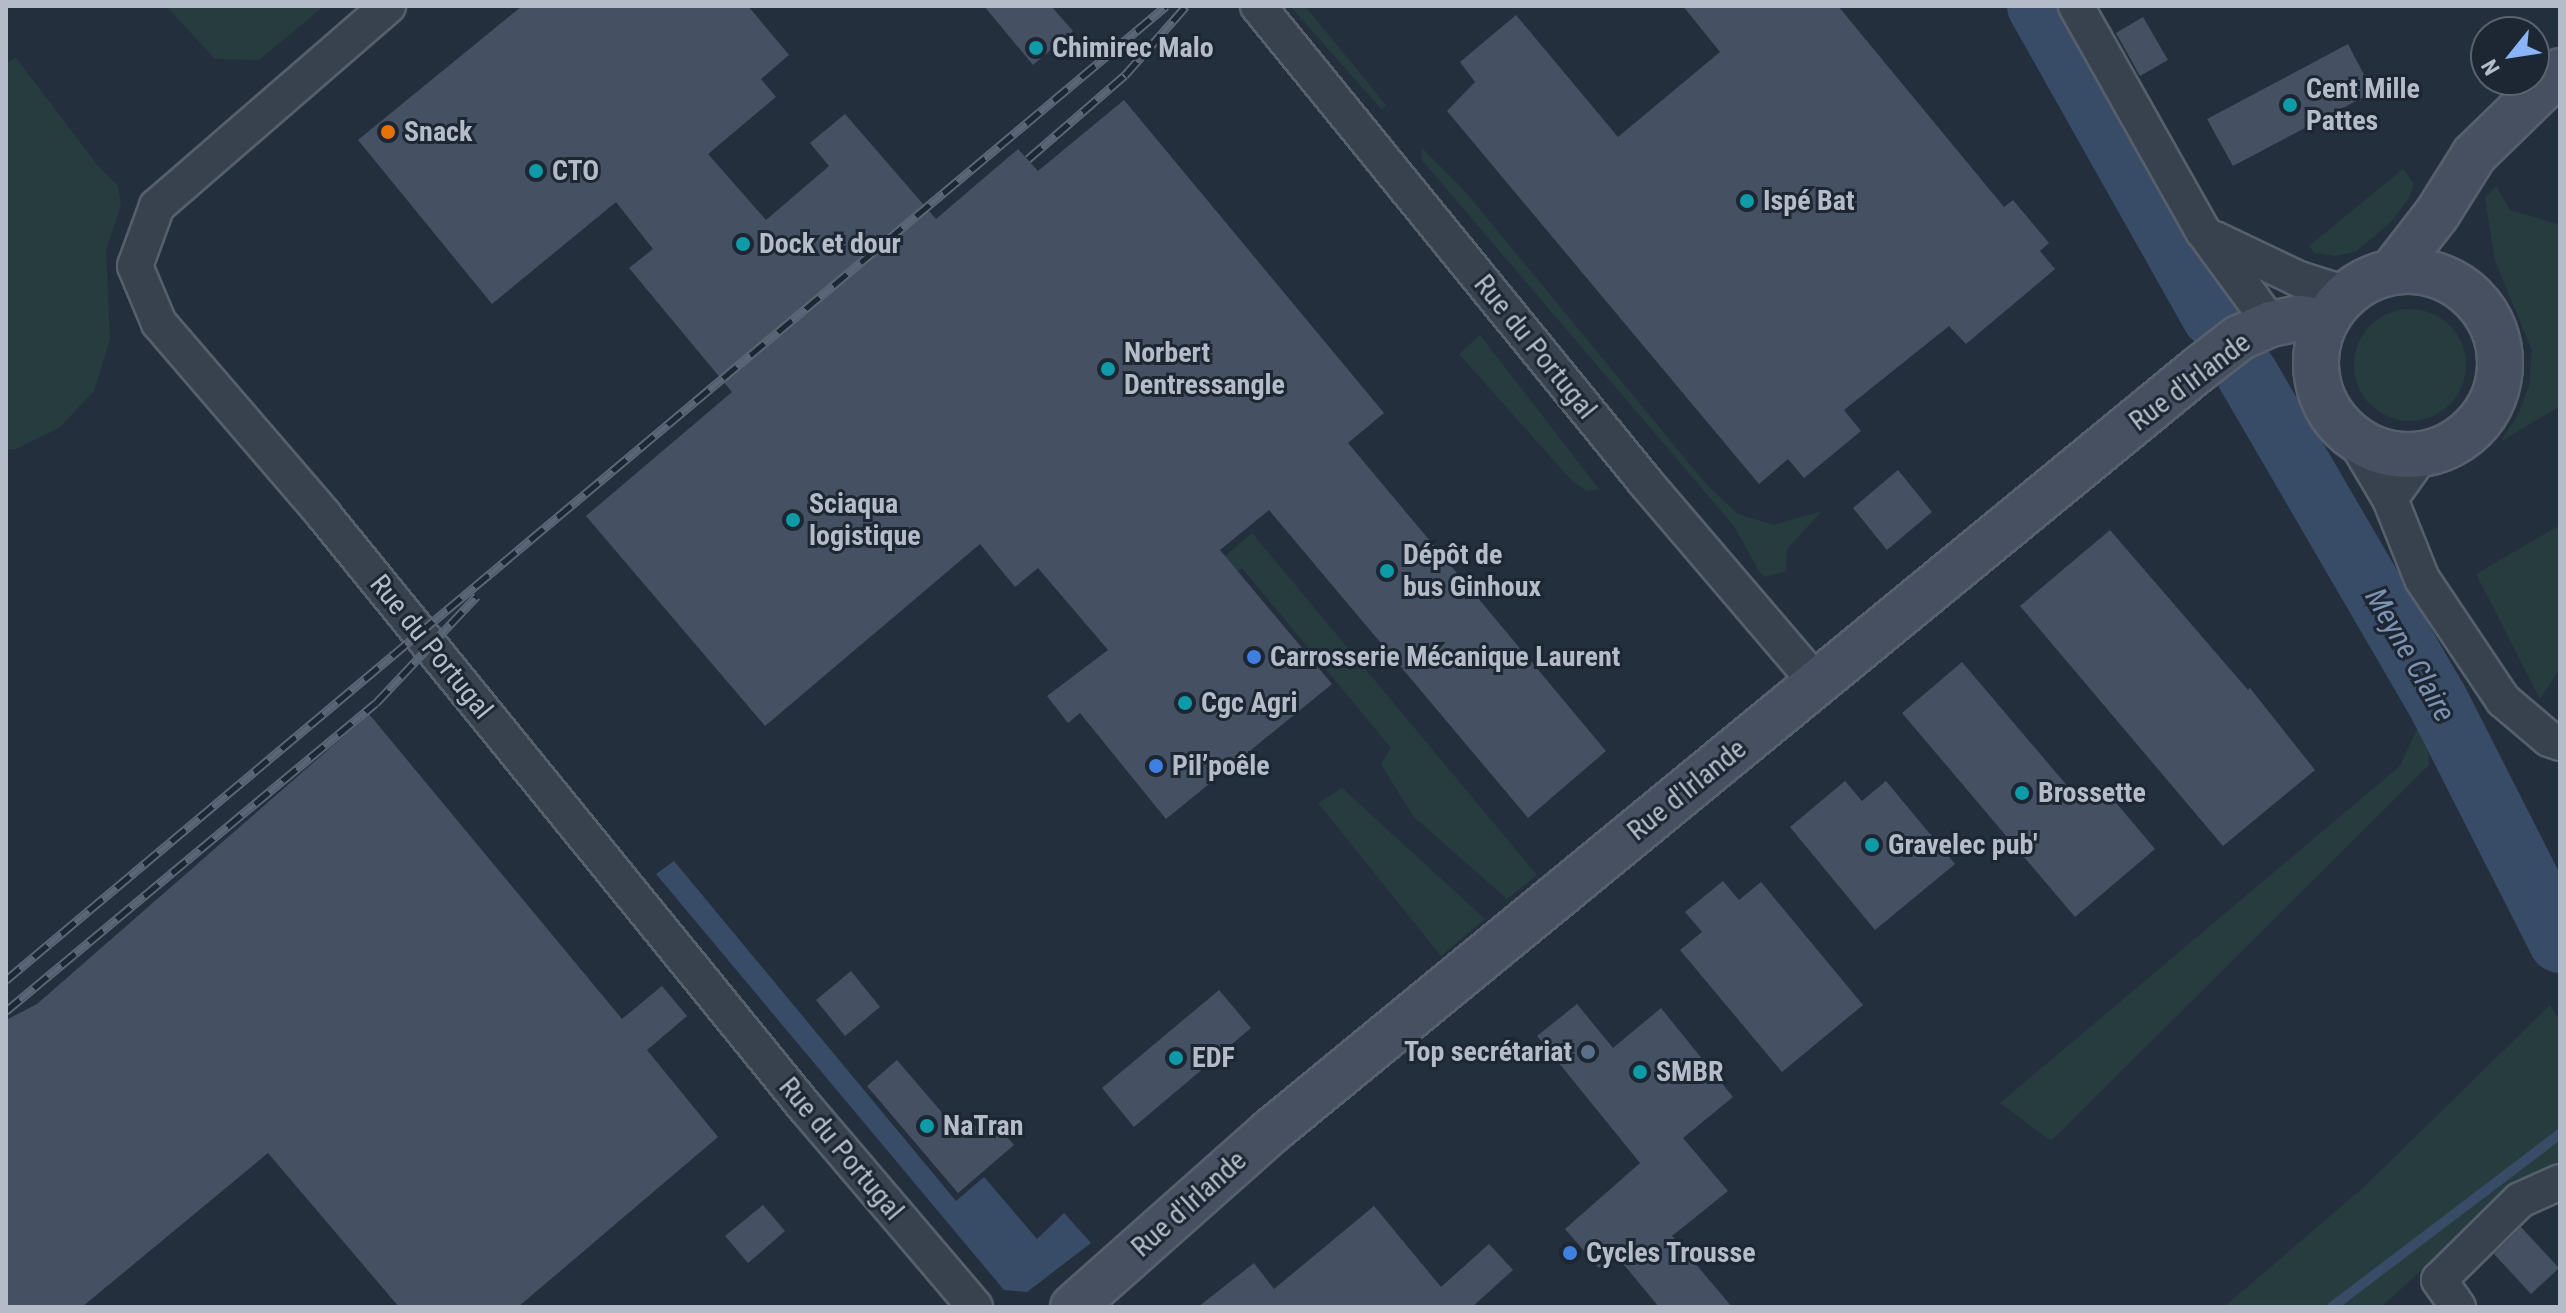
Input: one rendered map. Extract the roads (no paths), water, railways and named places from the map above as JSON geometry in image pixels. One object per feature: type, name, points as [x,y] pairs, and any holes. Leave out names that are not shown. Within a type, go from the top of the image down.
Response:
[{"type":"street","name":"Rue du Portugal","points":[[388,6],[157,206],[135,266],[159,323],[323,514],[805,1107],[975,1307]]},
{"type":"street","name":"Rue du Portugal","points":[[1258,6],[1646,483],[1817,683]]},
{"type":"street","points":[[2076,6],[2203,231],[2271,324]]},
{"type":"street","points":[[2392,272],[2474,155],[2560,71]]},
{"type":"street","points":[[2448,195],[2465,291]]},
{"type":"street","points":[[2203,231],[2225,245],[2299,279],[2336,308]]},
{"type":"street","points":[[2354,438],[2387,452],[2422,454],[2451,445],[2475,426],[2491,401],[2499,372],[2497,342],[2485,314],[2465,291],[2443,278],[2418,271],[2392,272],[2363,282],[2336,308],[2316,353],[2318,385],[2332,415],[2354,438],[2390,499],[2422,579],[2503,700],[2549,739],[2560,743]]},
{"type":"street","name":"Rue d'Irlande","points":[[1073,1307],[1270,1132],[2199,369],[2239,338],[2271,324],[2336,308]]},
{"type":"street","points":[[2390,499],[2422,454]]},
{"type":"street","points":[[2458,1307],[2439,1280],[2520,1200],[2560,1182]]},
{"type":"water","points":[[674,861],[956,1201],[984,1177],[1037,1239],[1064,1213],[1091,1243],[1027,1292],[1004,1290],[656,874]]},
{"type":"waterway","name":"Meyne Claire","points":[[2038,6],[2213,317]]},
{"type":"waterway","name":"Meyne Claire","points":[[2247,374],[2437,700],[2560,942]]},
{"type":"waterway","points":[[2332,1307],[2560,1134]]},
{"type":"railway","points":[[6,980],[1166,6]]},
{"type":"railway","points":[[1028,159],[1125,75],[1186,6]]},
{"type":"railway","points":[[6,1011],[376,703],[477,596]]},
{"type":"place","name":"Chimirec Malo","points":[[1036,48]]},
{"type":"place","name":"Cent Mille Pattes","points":[[2290,105]]},
{"type":"place","name":"Snack","points":[[388,132]]},
{"type":"place","name":"CTO","points":[[536,171]]},
{"type":"place","name":"Ispé Bat","points":[[1747,201]]},
{"type":"place","name":"Dock et dour","points":[[743,244]]},
{"type":"place","name":"Norbert Dentressangle","points":[[1108,369]]},
{"type":"place","name":"Sciaqua logistique","points":[[793,520]]},
{"type":"place","name":"Dépôt de bus Ginhoux","points":[[1387,571]]},
{"type":"place","name":"Carrosserie Mécanique Laurent","points":[[1254,657]]},
{"type":"place","name":"Cgc Agri","points":[[1185,703]]},
{"type":"place","name":"Pil’poêle","points":[[1156,766]]},
{"type":"place","name":"Brossette","points":[[2022,793]]},
{"type":"place","name":"Gravelec pub'","points":[[1872,845]]},
{"type":"place","name":"Top secrétariat","points":[[1588,1052]]},
{"type":"place","name":"EDF","points":[[1176,1058]]},
{"type":"place","name":"SMBR","points":[[1640,1072]]},
{"type":"place","name":"NaTran","points":[[927,1126]]},
{"type":"place","name":"Cycles Trousse","points":[[1570,1253]]}]
